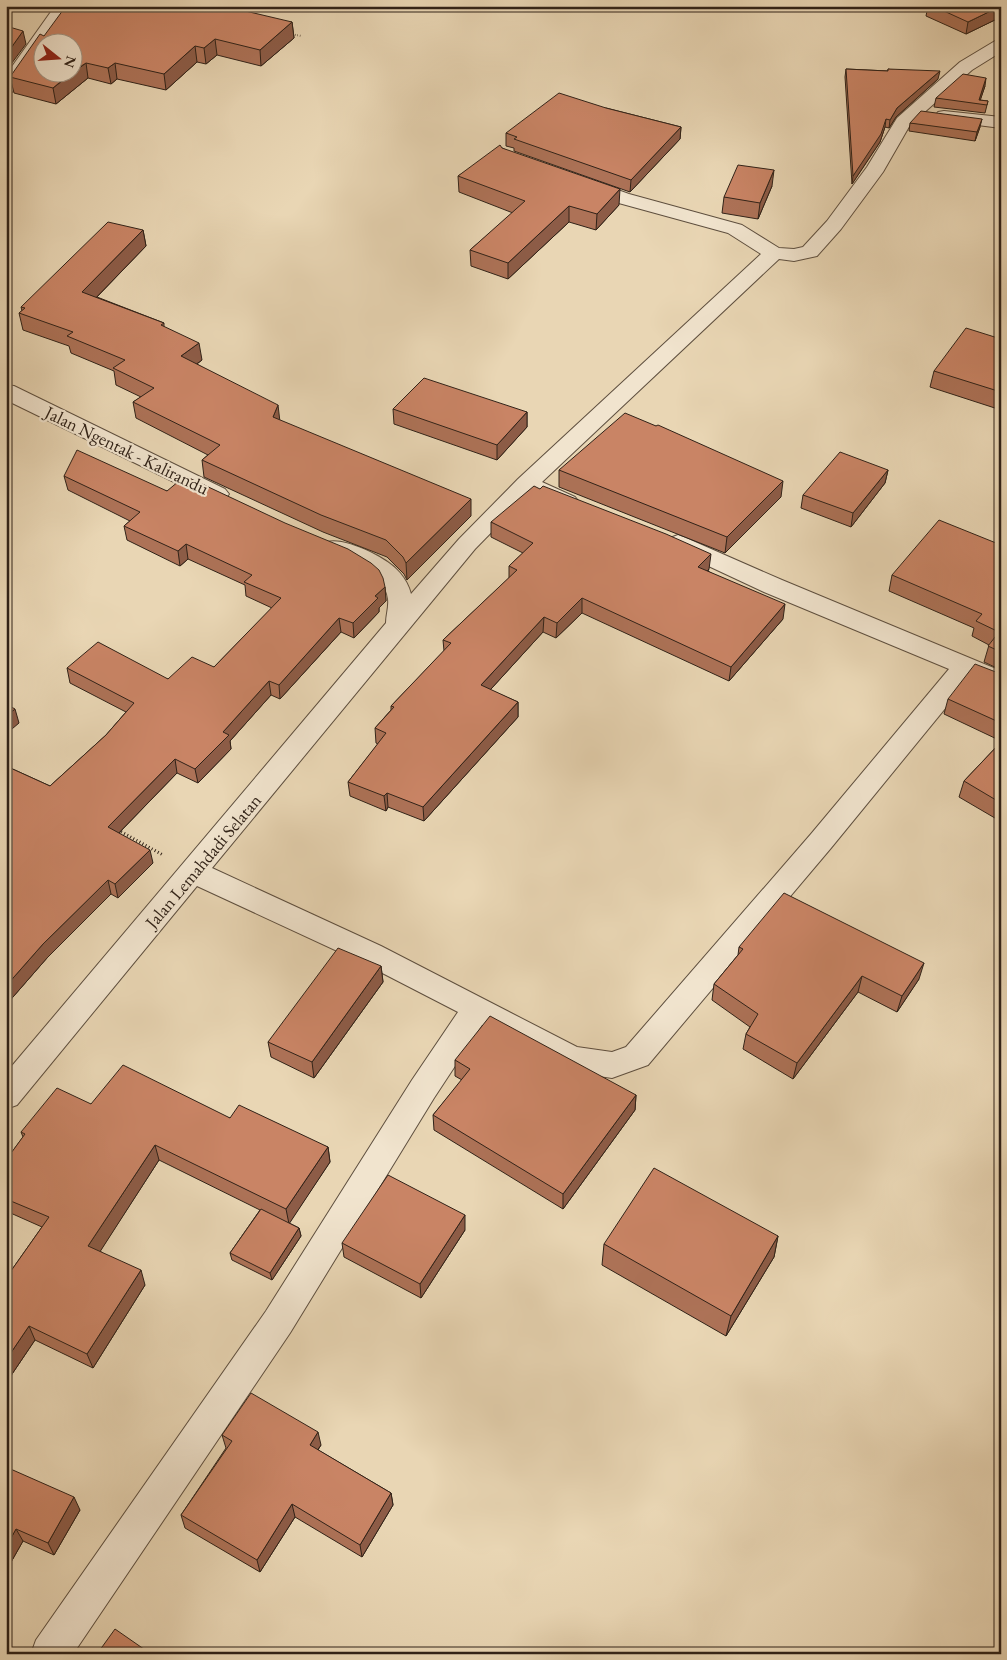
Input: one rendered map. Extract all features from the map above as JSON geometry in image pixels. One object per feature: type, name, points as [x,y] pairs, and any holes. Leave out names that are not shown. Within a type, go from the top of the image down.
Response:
[{"type":"street","points":[[6,88],[64,6]]},
{"type":"street","points":[[566,178],[622,198],[735,229],[774,254],[794,255],[810,252],[834,225],[876,168],[903,122],[966,66],[1001,45]]},
{"type":"street","points":[[915,111],[1001,123]]},
{"type":"street","name":"Jalan Lemahdadi Selatan","points":[[6,1096],[467,544],[526,484],[774,254]]},
{"type":"street","name":"Jalan Ngentak - Kalirandu","points":[[6,391],[156,466],[235,502]]},
{"type":"street","points":[[526,484],[585,509]]},
{"type":"street","points":[[656,535],[1001,682]]},
{"type":"street","points":[[314,539],[377,565],[394,581],[400,598],[398,625]]},
{"type":"street","points":[[194,872],[371,954],[572,1059],[612,1065],[638,1056],[821,841],[966,666]]},
{"type":"street","points":[[50,1654],[278,1322],[418,1097],[477,1008]]},
{"type":"path","points":[[283,32],[302,36]]},
{"type":"path","points":[[117,829],[194,872]]},
{"type":"building","points":[[66,6],[224,6],[292,22],[260,50],[215,39],[204,48],[195,46],[164,74],[115,63],[108,68],[86,63],[82,66],[82,32],[47,32]]},
{"type":"building","points":[[933,6],[1001,6],[968,22]]},
{"type":"building","points":[[6,26],[23,31],[6,55]]},
{"type":"building","points":[[32,45],[32,82],[60,82],[53,88],[10,77]]},
{"type":"building","points":[[846,69],[940,71],[897,108],[890,120],[886,119],[881,134],[853,176]]},
{"type":"building","points":[[963,74],[986,78],[979,100],[988,101],[987,105],[936,98]]},
{"type":"building","points":[[559,93],[606,108],[681,127],[631,180],[514,139],[517,137],[506,133]]},
{"type":"building","points":[[921,111],[982,119],[977,132],[910,123]]},
{"type":"building","points":[[500,145],[502,148],[620,189],[597,214],[569,206],[508,263],[470,250],[525,201],[458,176]]},
{"type":"building","points":[[738,165],[774,170],[760,203],[724,197]]},
{"type":"building","points":[[108,222],[143,230],[82,292],[164,323],[161,325],[199,343],[181,356],[278,405],[273,417],[471,499],[406,563],[403,557],[386,540],[321,515],[202,460],[220,445],[133,402],[154,388],[113,368],[125,360],[67,336],[73,332],[19,313],[25,308],[21,307]]},
{"type":"building","points":[[966,328],[1001,339],[1001,392],[934,371]]},
{"type":"building","points":[[424,378],[527,412],[497,445],[393,409]]},
{"type":"building","points":[[625,413],[656,426],[658,425],[783,481],[727,537],[559,470]]},
{"type":"building","points":[[77,450],[167,491],[185,476],[285,523],[348,549],[379,570],[385,587],[375,596],[378,598],[353,623],[339,618],[279,685],[269,681],[223,732],[229,735],[195,769],[175,759],[108,827],[150,850],[115,884],[108,880],[43,944],[6,986],[6,766],[50,786],[106,735],[134,703],[67,668],[98,642],[168,679],[192,657],[214,667],[281,598],[244,582],[252,575],[186,544],[178,551],[124,526],[140,512],[64,476]]},
{"type":"building","points":[[840,452],[888,470],[853,513],[803,495]]},
{"type":"building","points":[[534,486],[540,489],[543,486],[666,534],[711,554],[698,567],[785,604],[731,667],[582,598],[557,623],[544,617],[481,685],[518,702],[423,807],[387,793],[384,796],[348,782],[386,733],[375,728],[394,707],[391,706],[451,643],[443,640],[517,570],[509,566],[533,543],[491,522]]},
{"type":"building","points":[[939,520],[1001,545],[1001,652],[988,646],[999,632],[976,621],[982,614],[892,575]]},
{"type":"building","points":[[975,664],[1001,674],[1001,723],[948,699]]},
{"type":"building","points":[[6,704],[15,709],[6,716]]},
{"type":"building","points":[[1001,742],[1001,803],[964,781]]},
{"type":"building","points":[[784,893],[924,963],[902,996],[862,976],[797,1063],[746,1034],[758,1014],[714,984],[743,949],[739,947]]},
{"type":"building","points":[[338,948],[381,966],[312,1062],[268,1042]]},
{"type":"building","points":[[490,1016],[636,1095],[563,1194],[433,1115],[470,1069],[455,1060]]},
{"type":"building","points":[[123,1065],[230,1118],[239,1105],[328,1147],[286,1209],[155,1145],[88,1246],[141,1270],[87,1354],[29,1326],[6,1360],[6,1278],[49,1217],[6,1199],[6,1160],[25,1134],[21,1132],[57,1088],[91,1104]]},
{"type":"building","points":[[654,1168],[778,1236],[731,1316],[604,1244]]},
{"type":"building","points":[[388,1175],[465,1215],[420,1284],[342,1243]]},
{"type":"building","points":[[261,1209],[299,1228],[270,1273],[230,1253]]},
{"type":"building","points":[[251,1393],[318,1432],[310,1445],[391,1493],[360,1545],[292,1504],[257,1560],[181,1515],[232,1441],[222,1435]]},
{"type":"building","points":[[6,1467],[74,1497],[48,1543],[16,1529],[6,1547]]},
{"type":"building","points":[[115,1629],[151,1654],[97,1654]]}]
